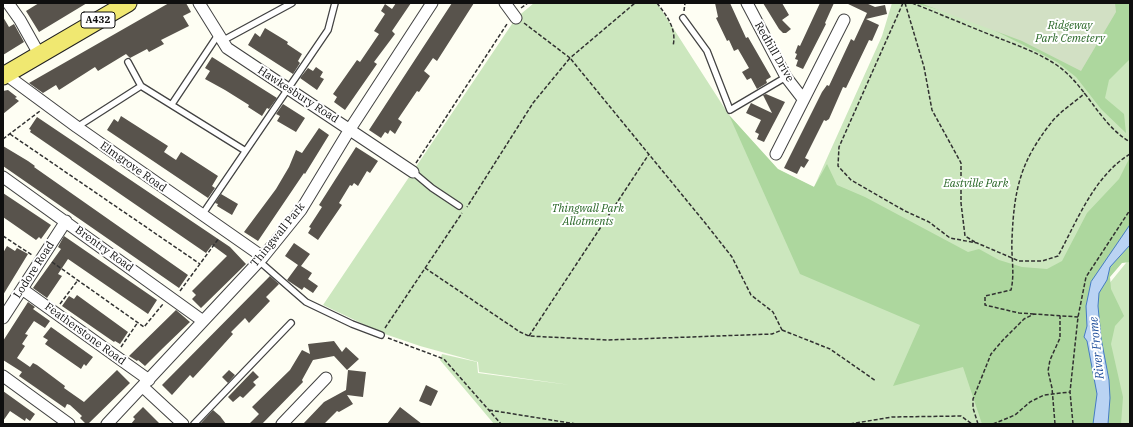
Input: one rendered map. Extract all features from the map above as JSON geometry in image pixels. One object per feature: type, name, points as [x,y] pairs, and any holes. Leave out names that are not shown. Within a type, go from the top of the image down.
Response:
[{"type":"main road","name":"A432","points":[[4,75],[128,3]]},
{"type":"street","points":[[8,3],[20,20],[39,54]]},
{"type":"street","name":"Hawkesbury Road","points":[[199,3],[227,48],[412,171]]},
{"type":"street","name":"Thingwall Park","points":[[107,424],[146,384],[261,259],[301,210],[350,129],[432,3]]},
{"type":"street","points":[[505,3],[514,16]]},
{"type":"street","name":"Redhill Drive","points":[[747,3],[786,77],[803,99]]},
{"type":"street","name":"Redhill Drive","points":[[776,154],[844,20]]},
{"type":"street","name":"Elmgrove Road","points":[[4,75],[224,230],[261,259]]},
{"type":"street","name":"Brentry Road","points":[[3,178],[66,221],[203,321]]},
{"type":"street","name":"Lodore Road","points":[[3,318],[66,221]]},
{"type":"street","name":"Featherstone Road","points":[[22,289],[115,356],[146,384],[183,424]]},
{"type":"street","points":[[3,376],[69,424]]},
{"type":"street","points":[[282,424],[326,378]]},
{"type":"lane","points":[[172,104],[220,38],[292,3]]},
{"type":"lane","points":[[202,215],[244,150],[328,30],[335,3]]},
{"type":"lane","points":[[683,18],[707,51],[730,110],[786,77]]},
{"type":"lane","points":[[128,62],[140,86],[172,104],[244,150]]},
{"type":"lane","points":[[77,127],[140,86]]},
{"type":"lane","points":[[412,171],[459,206]]},
{"type":"lane","points":[[261,259],[306,302],[352,324],[381,335]]},
{"type":"lane","points":[[194,424],[291,323]]},
{"type":"path","points":[[501,424],[444,359],[381,335],[497,161],[533,103],[570,58],[635,3]]},
{"type":"path","points":[[657,3],[673,28],[675,38],[673,46]]},
{"type":"path","points":[[904,3],[924,67],[932,110],[961,163],[961,203],[965,236],[977,243],[1019,261],[1042,261],[1058,256],[1090,197],[1120,160],[1130,154]]},
{"type":"path","points":[[904,3],[839,147],[838,166],[851,180],[905,211],[929,222],[950,238],[977,243]]},
{"type":"path","points":[[912,3],[1022,47],[1055,64],[1072,78],[1100,114],[1123,138],[1130,142]]},
{"type":"path","points":[[412,171],[514,16],[570,58],[732,257],[751,295],[773,312],[782,330],[830,350],[876,381]]},
{"type":"path","points":[[1078,317],[1019,313],[985,306],[985,296],[1011,290],[1014,277],[1012,258],[1014,200],[1026,160],[1051,122],[1085,93]]},
{"type":"path","points":[[3,139],[48,106]]},
{"type":"path","points":[[10,134],[200,264]]},
{"type":"path","points":[[529,336],[649,154]]},
{"type":"path","points":[[1074,424],[1070,392],[1078,317],[1086,277],[1130,210]]},
{"type":"path","points":[[3,236],[78,280],[144,327],[200,264],[224,230]]},
{"type":"path","points":[[425,268],[520,332],[529,336],[608,340],[772,334],[782,330]]},
{"type":"path","points":[[54,312],[78,280]]},
{"type":"path","points":[[978,424],[973,408],[973,399],[991,354],[1024,319],[1034,314]]},
{"type":"path","points":[[1055,424],[1053,393],[1048,371],[1050,360],[1060,338],[1060,316]]},
{"type":"path","points":[[115,356],[138,322]]},
{"type":"path","points":[[993,424],[1015,415],[1030,402],[1044,395],[1070,392]]},
{"type":"path","points":[[489,410],[576,424]]},
{"type":"path","points":[[850,424],[892,417],[961,416],[972,424]]},
{"type":"green space","points":[[534,3],[657,3],[729,115],[777,169],[814,187],[882,36],[892,3],[1130,3],[1130,231],[1093,273],[1096,424],[494,424],[440,360],[442,354],[477,362],[478,373],[570,385],[479,372],[478,362],[420,346],[382,333],[323,305],[516,18]]},
{"type":"green space","name":"Ridgeway Park Cemetery","points":[[914,3],[1130,3],[1130,59],[1109,80],[1105,98],[1124,114],[1126,133],[1101,109],[1076,77],[1057,62],[970,18]]},
{"type":"green space","name":"Ridgeway Park Cemetery","points":[[920,3],[1115,3],[1116,12],[1081,71],[1022,41]]},
{"type":"green space","points":[[729,115],[778,169],[814,187],[827,164],[837,185],[865,197],[968,252],[979,249],[999,260],[1022,267],[1047,269],[1062,261],[1087,213],[1119,179],[1130,157],[1130,262],[1122,263],[1110,277],[1111,289],[1124,316],[1115,326],[1111,344],[1123,397],[1121,424],[982,424],[963,367],[893,386],[920,325],[800,274]]},
{"type":"green space","points":[[1130,258],[1130,424],[1111,424],[1095,301]]},
{"type":"water","name":"River Frome","points":[[1130,225],[1130,245],[1110,267],[1107,280],[1099,293],[1098,306],[1101,338],[1109,380],[1110,398],[1108,424],[1093,424],[1097,394],[1087,341],[1084,337],[1087,326],[1086,306],[1091,282]]},
{"type":"building","points":[[39,3],[87,3],[39,32],[26,11]]},
{"type":"building","points":[[169,3],[186,3],[191,12],[183,16],[189,26],[161,40],[164,44],[149,52],[147,49],[130,58],[126,54],[98,71],[95,67],[59,90],[56,85],[43,93],[29,83]]},
{"type":"building","points":[[396,3],[411,3],[392,31],[395,34],[374,62],[377,64],[345,110],[334,102],[337,97],[333,94],[357,60],[360,62],[379,34],[374,31],[385,14],[381,11],[385,4],[392,9]]},
{"type":"building","points":[[452,3],[474,3],[437,61],[433,58],[424,71],[430,76],[419,92],[417,91],[398,119],[402,122],[395,134],[390,130],[388,134],[385,132],[381,138],[369,130]]},
{"type":"building","points":[[715,3],[730,3],[746,38],[748,37],[771,77],[766,80],[767,83],[757,89],[751,78],[747,80],[742,72],[749,68],[738,49],[734,51],[729,40],[727,41],[716,18],[718,17]]},
{"type":"building","points":[[763,3],[782,3],[789,15],[782,20],[791,29],[786,33],[783,33]]},
{"type":"building","points":[[820,3],[834,3],[825,23],[826,24],[803,69],[796,66],[798,60],[795,59],[797,54],[795,53],[798,45],[800,46]]},
{"type":"building","points":[[846,3],[866,3],[875,7],[885,5],[887,14],[866,19],[879,25],[872,41],[869,40],[846,88],[843,87],[829,119],[826,121],[824,120],[805,158],[809,160],[804,168],[801,166],[797,174],[784,168],[822,92],[827,85],[829,86],[851,39],[854,41],[867,13]]},
{"type":"building","points":[[3,17],[9,27],[14,24],[24,42],[3,55]]},
{"type":"building","points":[[265,28],[288,42],[287,44],[302,54],[298,61],[300,63],[293,74],[248,45],[255,33],[260,37]]},
{"type":"building","points":[[212,57],[277,98],[269,109],[267,108],[262,116],[248,107],[249,105],[205,79],[210,71],[205,68]]},
{"type":"building","points":[[316,67],[323,72],[320,77],[324,79],[317,90],[300,78],[308,68],[313,71]]},
{"type":"building","points":[[8,90],[17,97],[15,98],[19,101],[3,114],[3,91]]},
{"type":"building","points":[[766,94],[785,102],[764,142],[757,139],[759,134],[755,132],[761,120],[746,113],[751,103],[772,113],[763,95]]},
{"type":"building","points":[[283,104],[305,118],[296,132],[277,121],[280,116],[276,114]]},
{"type":"building","points":[[121,116],[168,146],[164,152],[176,160],[181,152],[218,176],[212,186],[215,188],[208,198],[107,130],[114,119],[118,122]]},
{"type":"building","points":[[37,117],[230,247],[246,264],[201,308],[192,299],[196,295],[192,291],[227,256],[212,245],[206,253],[30,132],[31,130],[29,129]]},
{"type":"building","points":[[319,128],[329,135],[305,174],[304,173],[258,241],[244,232],[276,189],[289,167],[296,150],[302,153]]},
{"type":"building","points":[[3,146],[28,161],[35,166],[34,167],[188,275],[179,288],[3,166]]},
{"type":"building","points":[[356,147],[378,161],[370,173],[367,171],[358,186],[354,183],[352,186],[350,185],[339,203],[342,205],[318,240],[308,233],[311,228],[309,227],[322,207],[319,205]]},
{"type":"building","points":[[3,193],[51,225],[41,239],[39,237],[36,240],[3,217]]},
{"type":"building","points":[[221,194],[238,204],[232,215],[217,206],[218,204],[215,203]]},
{"type":"building","points":[[64,236],[157,300],[148,314],[68,259],[58,274],[62,276],[47,298],[33,288],[61,249],[58,247]]},
{"type":"building","points":[[294,243],[310,254],[301,266],[312,273],[308,279],[318,286],[313,293],[304,287],[302,290],[287,280],[298,265],[285,256]]},
{"type":"building","points":[[7,246],[15,251],[17,248],[28,254],[3,295],[3,253]]},
{"type":"building","points":[[270,276],[279,284],[266,297],[270,301],[249,323],[245,318],[231,332],[233,334],[193,378],[190,375],[172,395],[162,385]]},
{"type":"building","points":[[77,295],[128,332],[120,344],[115,341],[114,342],[62,306],[69,296],[74,299]]},
{"type":"building","points":[[28,302],[35,307],[33,309],[50,321],[45,328],[34,321],[25,334],[28,335],[22,344],[25,346],[17,358],[30,367],[33,363],[37,365],[65,386],[64,388],[84,402],[117,370],[130,383],[88,424],[80,418],[82,416],[70,405],[67,404],[65,408],[19,376],[22,372],[3,360],[3,341]]},
{"type":"building","points":[[176,310],[190,322],[145,366],[138,360],[137,361],[129,356]]},
{"type":"building","points":[[51,327],[93,357],[86,366],[84,364],[81,369],[45,344],[48,340],[43,337]]},
{"type":"building","points":[[334,341],[342,352],[346,347],[359,359],[347,370],[334,356],[313,360],[302,380],[303,382],[262,424],[249,424],[259,414],[252,407],[290,370],[302,350],[310,354],[308,344]]},
{"type":"building","points":[[229,370],[235,375],[228,383],[222,377]]},
{"type":"building","points":[[348,370],[366,372],[363,397],[347,395],[353,404],[339,412],[337,411],[324,424],[303,424],[324,402],[346,390]]},
{"type":"building","points":[[253,371],[259,377],[253,382],[256,385],[243,398],[240,396],[233,402],[228,397]]},
{"type":"building","points":[[426,385],[438,391],[431,406],[419,401]]},
{"type":"building","points":[[3,391],[35,414],[30,421],[26,418],[25,421],[10,411],[3,421]]},
{"type":"building","points":[[143,407],[160,424],[131,424],[135,419],[133,417]]},
{"type":"building","points":[[400,407],[422,424],[387,424]]},
{"type":"building","points":[[213,410],[226,424],[200,424]]},
{"type":"park label","name":"Eastville Park","points":[[976,184]]},
{"type":"park label","name":"Thingwall Park Allotments","points":[[588,215]]}]
